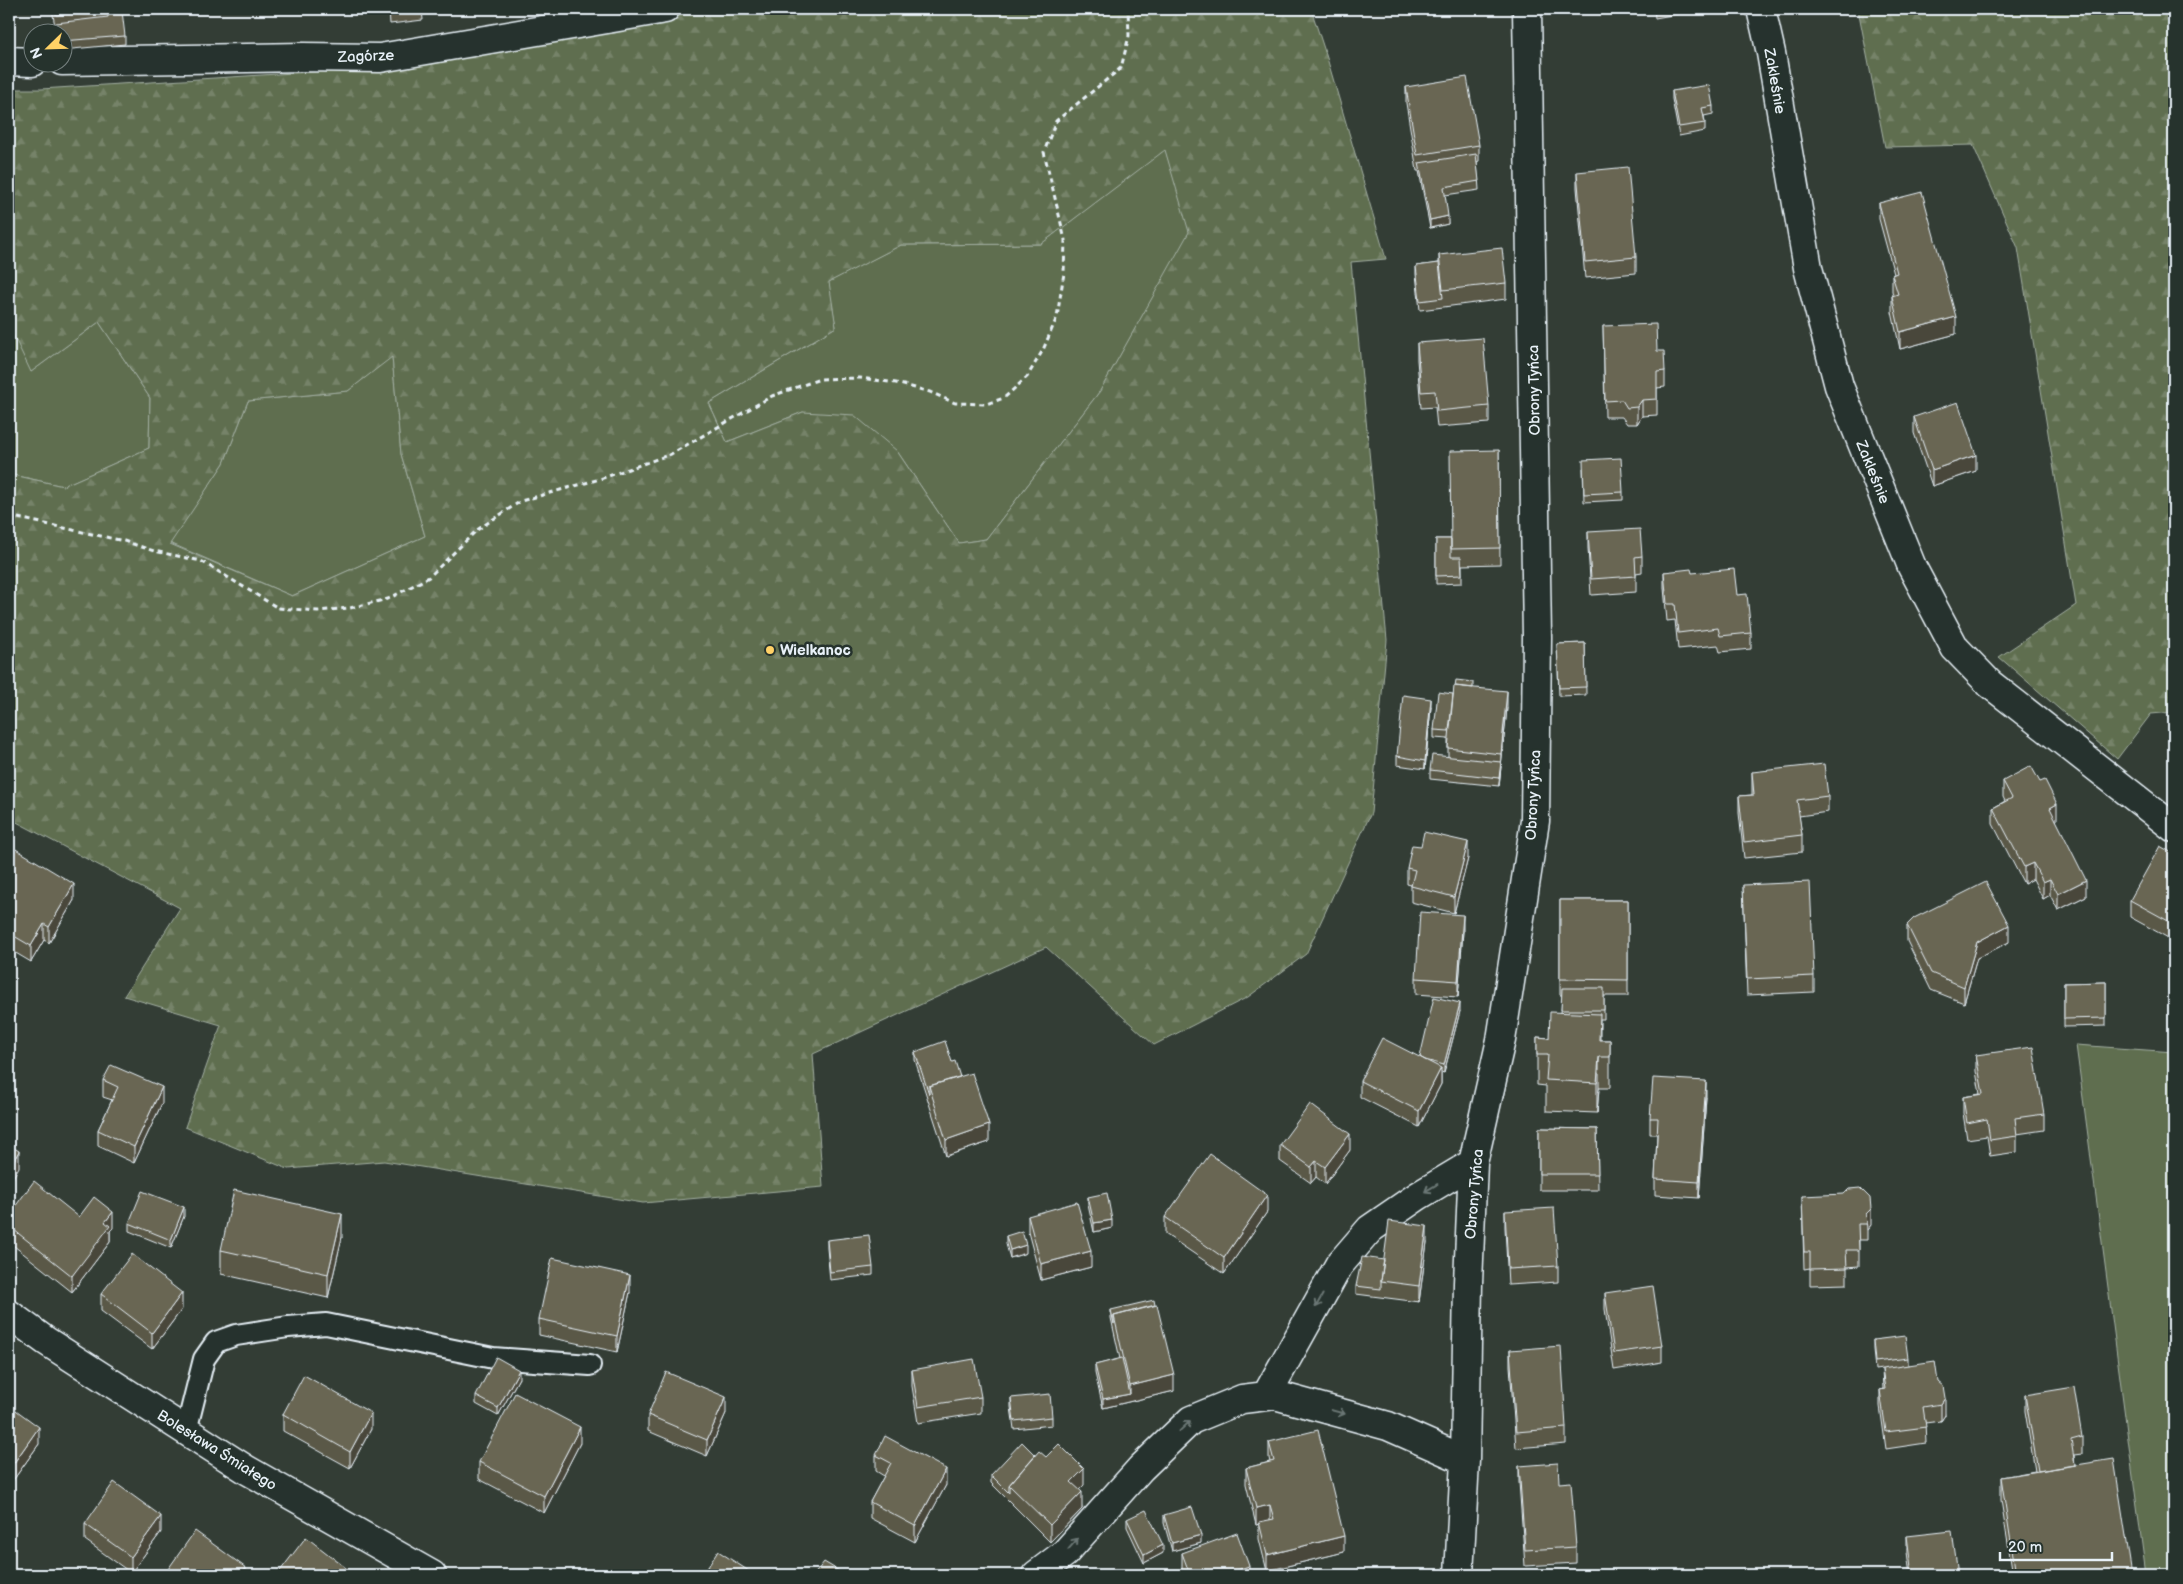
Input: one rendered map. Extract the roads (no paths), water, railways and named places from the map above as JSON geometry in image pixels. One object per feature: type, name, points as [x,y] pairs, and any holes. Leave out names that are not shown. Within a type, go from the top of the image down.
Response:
[{"type":"street","name":"Zagórze","points":[[72,61],[303,57],[380,58],[665,9]]},
{"type":"street","name":"Obrony Tyńca","points":[[1459,1575],[1465,1460],[1468,1283],[1473,1163],[1501,1040],[1535,821],[1537,637],[1527,9]]},
{"type":"street","name":"Zakleśnie","points":[[1761,9],[1771,53],[1808,268],[1839,386],[1912,567],[1955,648],[1990,684],[2174,828]]},
{"type":"street","points":[[9,60],[22,61]]},
{"type":"street","points":[[1266,1396],[1339,1265],[1370,1229],[1418,1196],[1473,1163]]},
{"type":"street","name":"Bolesława Śmiałego","points":[[9,1314],[46,1341],[247,1470],[432,1575]]},
{"type":"street","points":[[1036,1575],[1065,1553],[1141,1468],[1191,1420],[1242,1399],[1275,1395],[1388,1426],[1465,1460]]},
{"type":"lane","points":[[186,1431],[204,1359],[216,1342],[236,1336],[288,1327],[326,1324],[493,1358],[590,1365]]},
{"type":"place","name":"Wielkanoc","points":[[770,650]]}]
